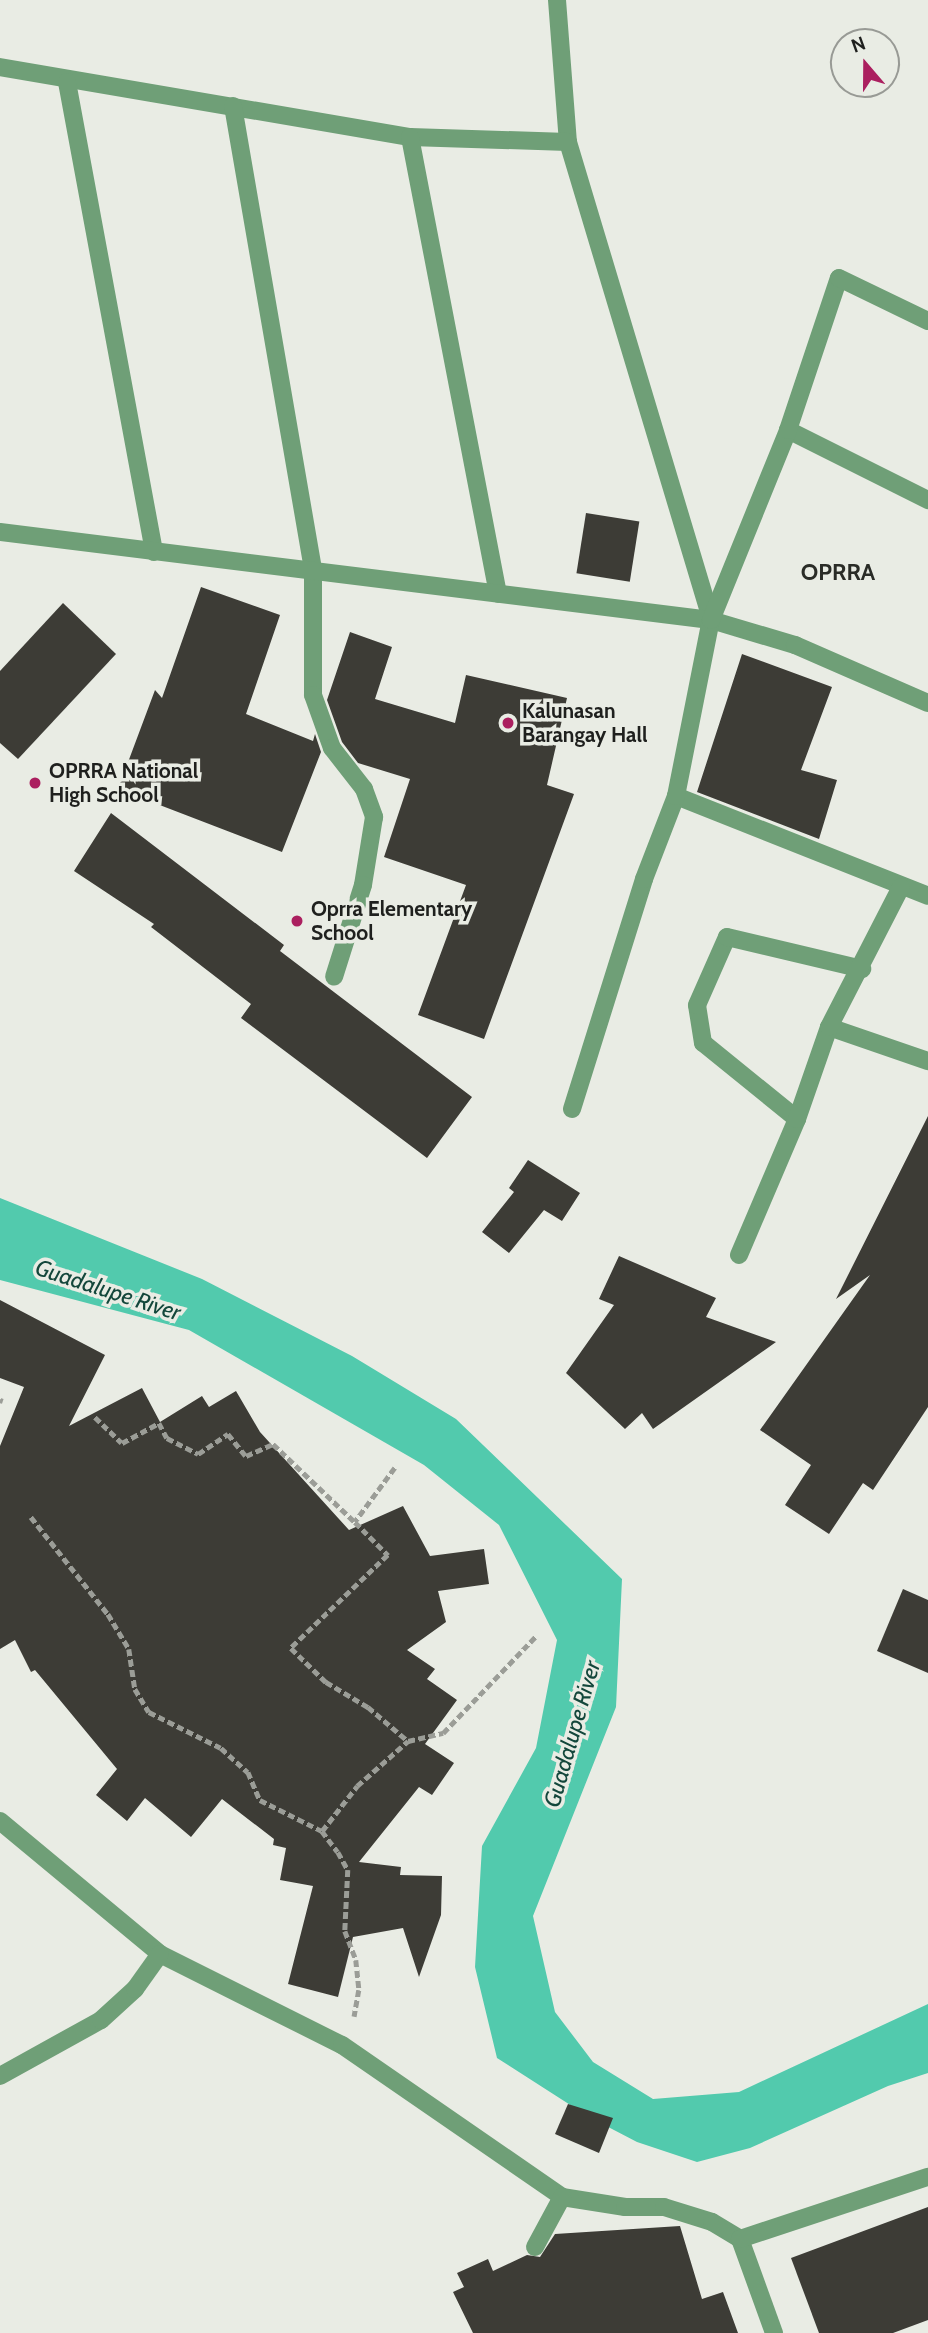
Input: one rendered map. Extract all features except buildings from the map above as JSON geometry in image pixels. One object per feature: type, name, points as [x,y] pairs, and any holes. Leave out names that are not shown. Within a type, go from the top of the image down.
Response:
[{"type":"street","points":[[556,0],[568,142],[711,620]]},
{"type":"street","points":[[0,67],[67,82],[233,106],[410,137],[568,142]]},
{"type":"street","points":[[67,82],[154,552]]},
{"type":"street","points":[[233,106],[313,571],[313,695],[332,748],[364,789],[374,817],[363,885],[334,977]]},
{"type":"street","points":[[410,137],[498,594]]},
{"type":"street","points":[[572,1109],[648,869],[676,796],[711,620],[788,430],[839,278],[928,321]]},
{"type":"street","points":[[788,430],[928,500]]},
{"type":"street","points":[[0,532],[711,620],[795,645],[928,703]]},
{"type":"street","points":[[676,796],[928,896]]},
{"type":"street","points":[[739,1255],[797,1119],[829,1027],[862,969],[901,887]]},
{"type":"street","points":[[797,1119],[703,1043],[697,1006],[727,937],[862,969]]},
{"type":"street","points":[[829,1027],[928,1060]]},
{"type":"street","points":[[0,1821],[160,1954],[342,2045],[562,2197],[625,2207],[664,2207],[712,2222],[740,2239],[774,2333]]},
{"type":"street","points":[[0,2076],[102,2020],[135,1989],[160,1954]]},
{"type":"street","points":[[740,2239],[928,2177]]},
{"type":"street","points":[[535,2247],[562,2197]]},
{"type":"path","points":[[95,1418],[122,1443],[159,1423],[167,1438],[198,1454],[228,1434],[246,1456],[273,1444],[388,1555],[291,1648],[326,1682],[368,1707],[408,1741]]},
{"type":"path","points":[[355,1522],[395,1468]]},
{"type":"path","points":[[31,1517],[108,1614],[129,1649],[135,1689],[149,1712],[221,1748],[248,1772],[260,1800],[322,1831],[348,1870],[345,1931],[356,1960],[359,1990],[358,2008],[342,2045]]},
{"type":"path","points":[[322,1831],[357,1786],[408,1741],[443,1733],[537,1635]]},
{"type":"water","name":"Guadalupe River","points":[[0,1198],[202,1279],[352,1356],[456,1419],[622,1579],[616,1707],[533,1916],[555,2012],[593,2062],[653,2099],[739,2092],[928,2004],[928,2073],[888,2086],[750,2148],[697,2162],[637,2142],[589,2117],[497,2058],[475,1967],[482,1846],[536,1748],[557,1640],[499,1525],[424,1465],[189,1330],[0,1280]]},
{"type":"place","name":"Kalunasan Barangay Hall","points":[[508,723]]},
{"type":"place","name":"OPRRA National High School","points":[[35,783]]},
{"type":"place","name":"Oprra Elementary School","points":[[297,921]]},
{"type":"district","name":"OPRRA","points":[[838,572]]}]
